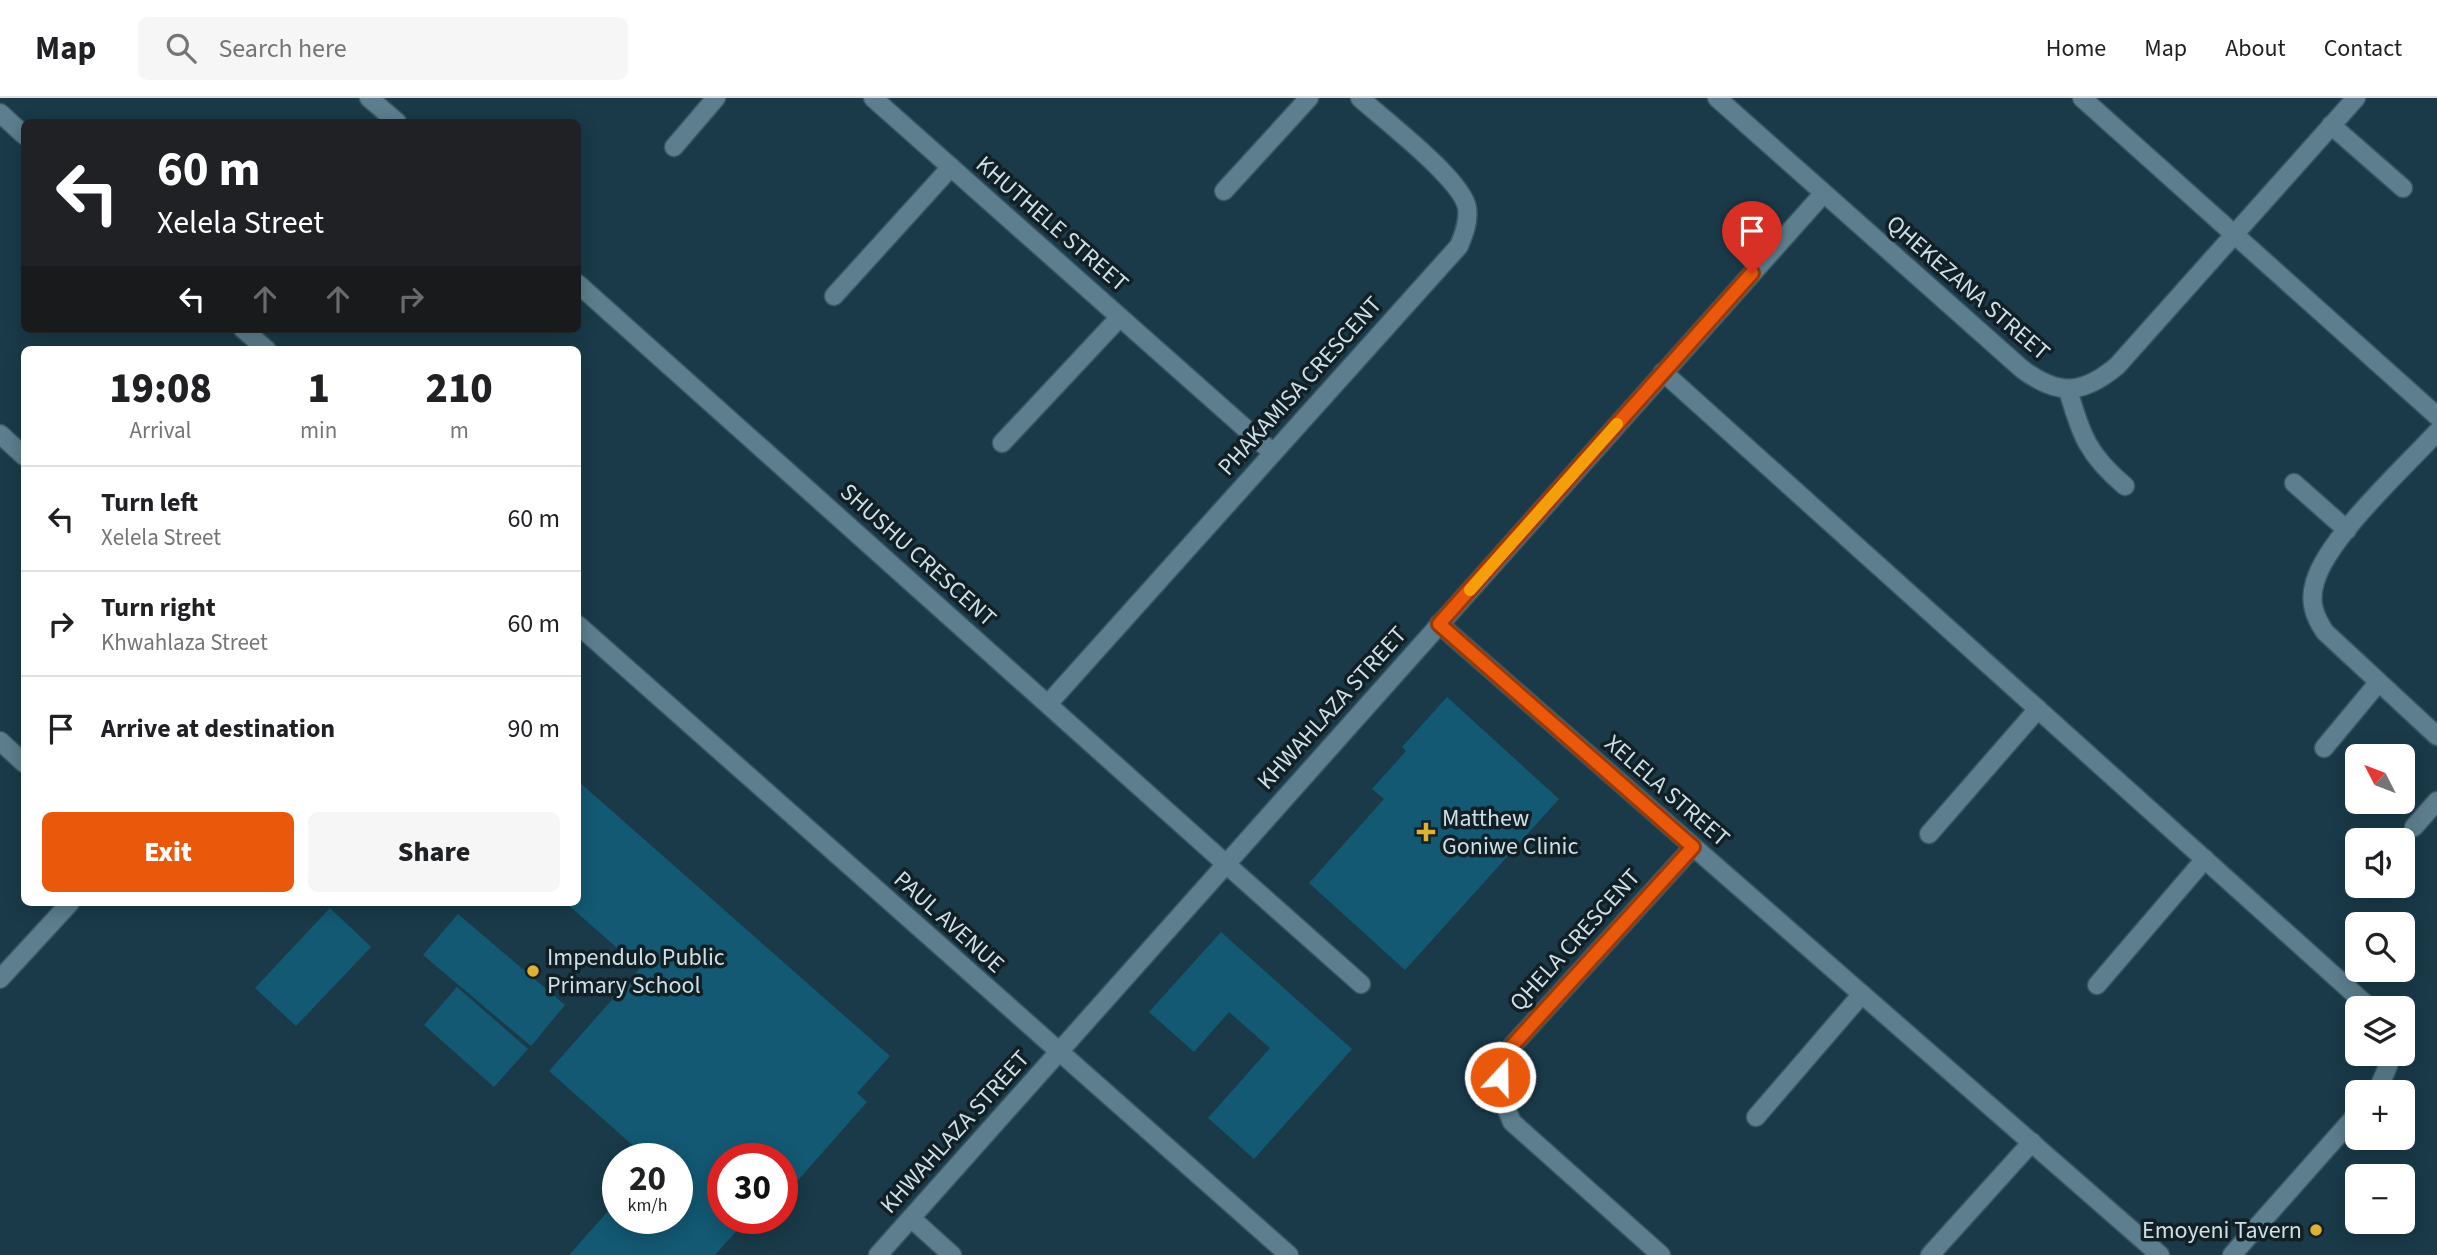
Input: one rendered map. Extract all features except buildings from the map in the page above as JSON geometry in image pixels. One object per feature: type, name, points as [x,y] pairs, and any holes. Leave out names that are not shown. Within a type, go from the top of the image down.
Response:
[{"type":"street","points":[[369,98],[394,119]]},
{"type":"street","points":[[674,147],[716,98]]},
{"type":"street","name":"KHUTHELE STREET","points":[[873,98],[1273,453]]},
{"type":"street","points":[[1224,191],[1309,98]]},
{"type":"street","name":"PHAKAMISA CRESCENT","points":[[1048,704],[1459,246],[1466,228],[1467,208],[1456,184],[1360,98]]},
{"type":"street","name":"QHEKEZANA STREET","points":[[1717,98],[2022,369],[2038,382],[2068,390]]},
{"type":"street","points":[[2082,98],[2437,416]]},
{"type":"street","points":[[2125,486],[2106,470],[2086,445],[2068,390],[2102,378],[2116,366],[2356,98]]},
{"type":"street","points":[[0,113],[21,132]]},
{"type":"street","points":[[2331,125],[2403,188]]},
{"type":"street","name":"KHUTHELE STREET","points":[[834,296],[951,167]]},
{"type":"street","name":"KHWAHLAZA STREET","points":[[878,1255],[1823,194]]},
{"type":"street","name":"SHUSHU CRESCENT","points":[[581,287],[1361,984]]},
{"type":"street","name":"KHUTHELE STREET","points":[[1002,443],[1120,317]]},
{"type":"street","points":[[248,333],[262,346]]},
{"type":"street","points":[[1664,372],[2357,996]]},
{"type":"street","points":[[2437,432],[2347,530],[2325,559],[2315,581],[2312,601],[2315,618],[2334,642],[2437,736]]},
{"type":"street","points":[[0,434],[21,453]]},
{"type":"street","points":[[2294,483],[2347,530]]},
{"type":"street","name":"XELELA STREET","points":[[1439,624],[2160,1255]]},
{"type":"street","name":"PAUL AVENUE","points":[[581,628],[1289,1255]]},
{"type":"street","points":[[2324,748],[2378,683]]},
{"type":"street","points":[[1930,834],[2038,709]]},
{"type":"street","points":[[0,740],[21,760]]},
{"type":"street","points":[[2414,827],[2437,801]]},
{"type":"street","name":"QHELA CRESCENT","points":[[1661,1255],[1512,1122],[1503,1103],[1500,1077],[1512,1046],[1693,847]]},
{"type":"street","points":[[2097,985],[2205,859]]},
{"type":"street","points":[[0,979],[67,906]]},
{"type":"street","points":[[1756,1117],[1862,994]]},
{"type":"street","points":[[2232,1255],[2345,1128]]},
{"type":"street","points":[[1930,1255],[2032,1142]]},
{"type":"street","points":[[911,1218],[952,1255]]},
{"type":"slow traffic","points":[[1470,590],[1617,424]]},
{"type":"place","name":"Matthew Goniwe Clinic","points":[[1426,832]]},
{"type":"place","name":"Impendulo Public Primary School","points":[[533,971]]},
{"type":"place","name":"Emoyeni Tavern","points":[[2316,1230]]},
{"type":"route","points":[[1500,1077],[1512,1046],[1693,847],[1439,624],[1752,273]]}]
